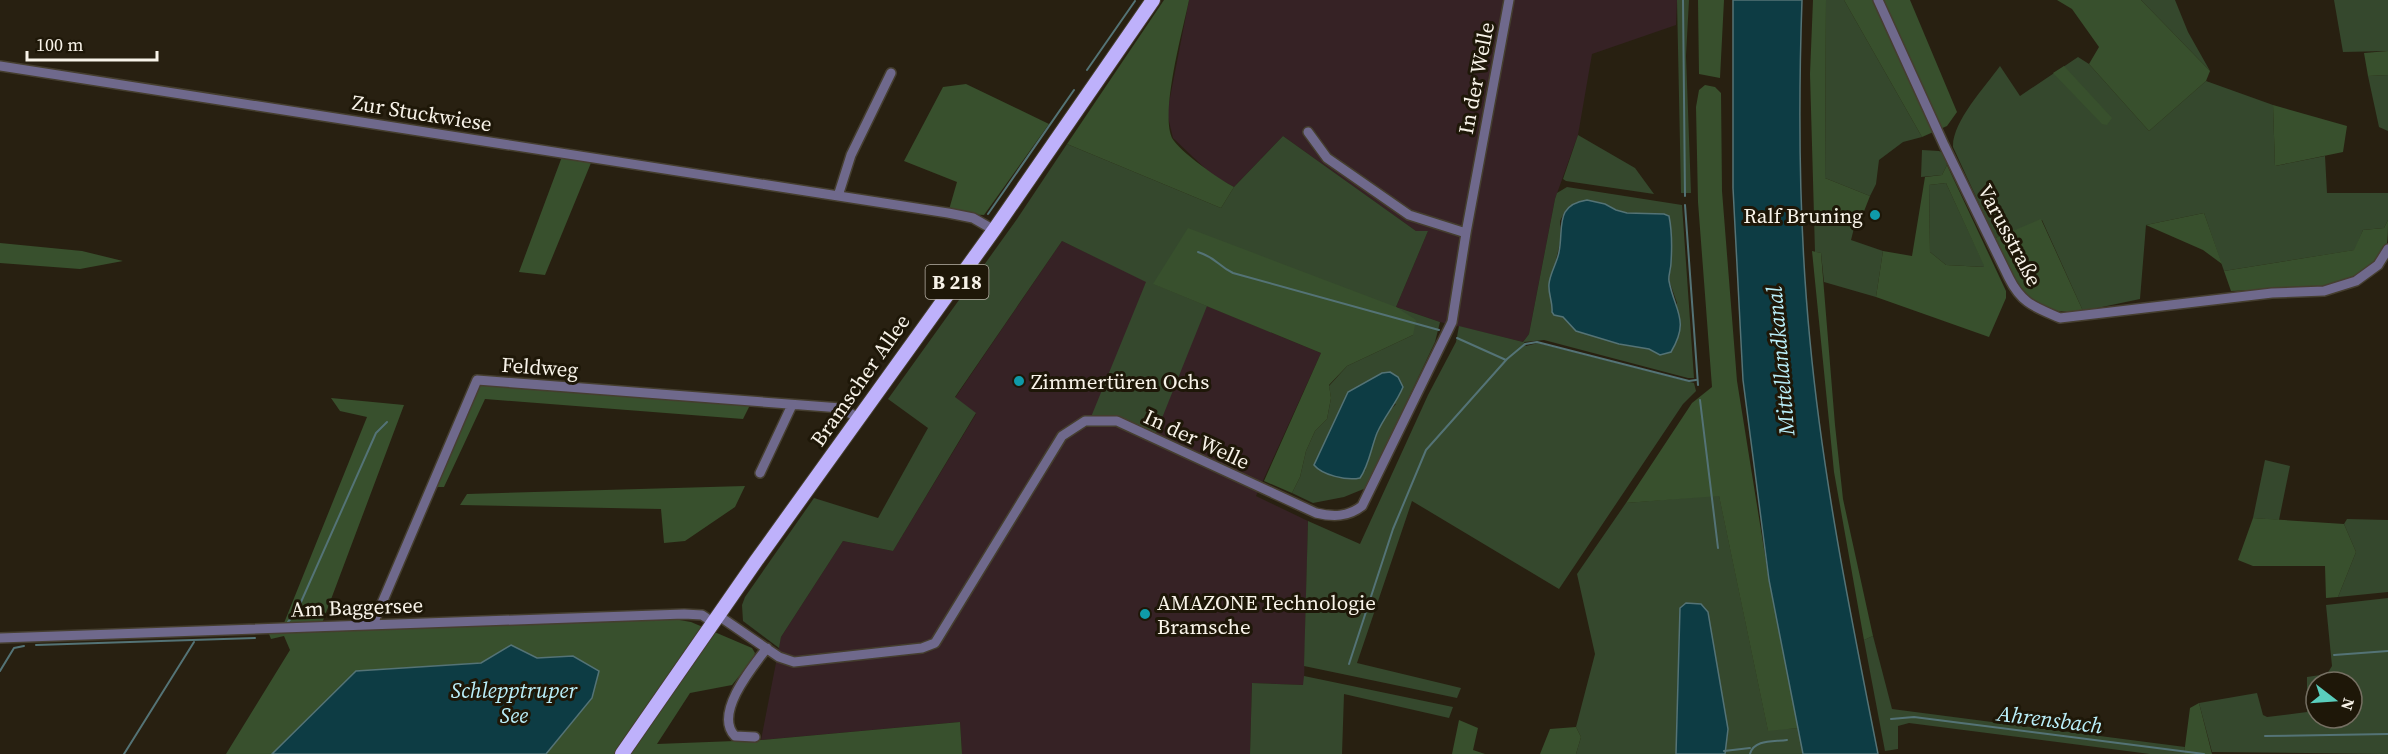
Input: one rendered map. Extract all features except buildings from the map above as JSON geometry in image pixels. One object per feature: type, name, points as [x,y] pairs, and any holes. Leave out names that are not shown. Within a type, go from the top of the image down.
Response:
[{"type":"main road","name":"Bramscher Allee","points":[[622,754],[994,230],[1153,0]]},
{"type":"street","name":"In der Welle","points":[[717,619],[779,657],[794,662],[922,648],[935,643],[1062,436],[1085,421],[1117,422],[1316,513],[1331,517],[1355,512],[1362,506],[1452,322],[1509,0]]},
{"type":"street","name":"Varusstraße","points":[[1878,0],[1944,145],[2017,293],[2031,305],[2060,318],[2272,293],[2324,291],[2356,281],[2378,265],[2388,249]]},
{"type":"street","name":"Zur Stuckwiese","points":[[0,66],[973,218],[994,230]]},
{"type":"street","points":[[838,196],[850,154],[891,73]]},
{"type":"street","points":[[1308,132],[1327,158],[1409,215],[1466,233]]},
{"type":"street","name":"Feldweg","points":[[373,624],[477,380],[841,408],[860,419]]},
{"type":"street","points":[[760,473],[792,405]]},
{"type":"street","name":"Am Baggersee","points":[[0,638],[684,614],[717,619]]},
{"type":"street","points":[[755,737],[735,736],[729,728],[729,719],[739,686],[767,648]]},
{"type":"shaded area","points":[[1189,0],[1677,0],[1676,25],[1592,54],[1578,135],[1555,199],[1529,334],[1523,342],[1440,322],[1396,307],[1428,231],[1416,231],[1283,136],[1234,187],[1212,175],[1173,138],[1167,113]]},
{"type":"shaded area","points":[[1062,241],[1144,280],[1321,353],[1256,496],[1308,521],[1304,685],[1252,683],[1250,754],[962,754],[960,722],[761,740],[781,637],[843,541],[893,551],[976,414],[955,398]]},
{"type":"green space","points":[[1164,0],[1189,0],[1171,91],[1169,126],[1172,138],[1191,158],[1234,187],[1221,208],[1067,144]]},
{"type":"green space","points":[[1677,0],[1689,0],[1686,56],[1691,193],[1681,193]]},
{"type":"green space","points":[[1698,0],[1724,0],[1720,78],[1699,74]]},
{"type":"green space","points":[[1813,0],[1826,0],[1825,178],[1870,196],[1859,224],[1855,223],[1854,228],[1814,216],[1810,74]]},
{"type":"green space","points":[[1826,0],[1844,0],[1922,137],[1903,142],[1879,160],[1876,184],[1870,196],[1825,178]]},
{"type":"green space","points":[[1844,0],[1910,0],[1957,112],[1947,126],[1922,137]]},
{"type":"green space","points":[[2057,0],[2141,0],[2210,71],[2206,81],[2149,131],[2089,64],[2099,47],[2072,9]]},
{"type":"green space","points":[[2141,0],[2175,0],[2188,32],[2210,71]]},
{"type":"green space","points":[[2334,0],[2388,0],[2388,51],[2343,52]]},
{"type":"green space","points":[[2388,51],[2388,75],[2368,76],[2364,53]]},
{"type":"green space","points":[[2078,57],[2089,64],[2149,131],[2206,81],[2273,105],[2275,166],[2325,156],[2327,193],[2388,193],[2388,220],[2384,228],[2363,230],[2355,250],[2224,271],[2204,213],[2146,225],[2140,299],[2083,311],[2042,220],[1995,238],[1953,147],[1954,137],[1963,116],[2000,66],[2020,96]]},
{"type":"green space","points":[[2064,66],[2112,118],[2107,125],[2102,124],[2053,73]]},
{"type":"green space","points":[[2388,75],[2388,131],[2379,127],[2368,76]]},
{"type":"green space","points":[[966,84],[1049,124],[984,215],[948,213],[957,182],[904,161],[943,87]]},
{"type":"green space","points":[[1705,85],[1715,87],[1721,93],[1722,191],[1737,381],[1769,580],[1798,728],[1768,731],[1719,496],[1626,503],[1692,403],[1712,387],[1698,202],[1696,107],[1699,90]]},
{"type":"green space","points":[[2273,105],[2347,126],[2343,152],[2275,166]]},
{"type":"green space","points":[[1578,135],[1635,168],[1654,194],[1563,179]]},
{"type":"green space","points":[[1283,136],[1416,231],[1428,231],[1396,307],[1440,322],[1435,342],[1366,488],[1344,497],[1313,503],[1292,493],[1300,477],[1306,451],[1315,431],[1327,419],[1331,398],[1329,386],[1347,366],[1413,335],[1154,284],[1207,306],[1156,433],[1116,416],[1091,417],[1146,282],[1062,241],[955,397],[976,413],[893,551],[843,541],[781,637],[779,648],[743,621],[742,605],[745,597],[814,498],[878,518],[928,428],[888,399],[1017,219],[1067,144],[1221,208],[1234,187]],"holes":[[[1348,392],[1396,404],[1380,427],[1365,471],[1314,465]]]},
{"type":"green space","points":[[1922,150],[1939,151],[1945,154],[1947,165],[1942,175],[1921,177]]},
{"type":"green space","points":[[563,154],[593,158],[545,275],[519,272]]},
{"type":"green space","points":[[1947,165],[2006,291],[2006,298],[1989,337],[1876,297],[1883,251],[1912,256],[1925,177],[1942,175]],"holes":[[[1946,183],[1984,267],[1946,265],[1930,252],[1929,185]]]},
{"type":"green space","points":[[1946,183],[1985,267],[1946,265],[1930,252],[1929,185]]},
{"type":"green space","points":[[1567,187],[1682,205],[1694,378],[1544,340],[1524,342],[1526,346],[1538,343],[1694,383],[1696,391],[1683,404],[1559,589],[1412,501],[1357,663],[1461,688],[1457,698],[1304,666],[1308,521],[1360,544],[1428,395],[1456,342],[1459,326],[1523,342],[1529,334],[1557,193]],"holes":[[[1577,202],[1605,204],[1627,213],[1669,216],[1671,264],[1669,280],[1677,303],[1660,354],[1649,349],[1619,344],[1576,331],[1563,317],[1554,315],[1552,312],[1554,268],[1561,239],[1560,221],[1565,211]]]},
{"type":"green space","points":[[2204,213],[2222,264],[2203,250],[2146,225]]},
{"type":"green space","points":[[1814,216],[1854,228],[1851,240],[1883,251],[1876,297],[1824,282],[1821,253],[1815,252]]},
{"type":"green space","points":[[2041,219],[2083,311],[2050,310],[2034,304],[2021,294],[2010,275],[1995,238]]},
{"type":"green space","points":[[2388,220],[2387,243],[2376,261],[2360,274],[2319,287],[2231,291],[2224,271],[2354,250],[2363,230],[2384,228]]},
{"type":"green space","points":[[1188,228],[1396,307],[1416,320],[1413,335],[1347,366],[1329,385],[1331,398],[1327,419],[1315,431],[1306,451],[1300,477],[1292,493],[1264,481],[1321,353],[1153,284]]},
{"type":"green space","points":[[0,243],[82,251],[123,261],[80,269],[0,263]]},
{"type":"green space","points":[[1812,251],[1821,253],[1843,499],[1873,636],[1864,640],[1834,472]]},
{"type":"green space","points":[[477,380],[752,401],[743,419],[485,399],[444,487],[432,487]]},
{"type":"green space","points":[[331,398],[404,405],[321,626],[510,619],[674,619],[691,622],[752,648],[755,653],[753,659],[732,685],[690,693],[657,744],[761,740],[960,722],[962,754],[546,754],[592,698],[573,656],[537,658],[511,645],[481,663],[356,671],[272,754],[226,754],[290,650],[284,636],[271,639],[267,629],[282,628],[367,417],[340,411]]},
{"type":"green space","points":[[2265,460],[2290,466],[2279,520],[2253,518]]},
{"type":"green space","points":[[745,486],[735,507],[685,541],[664,543],[661,509],[460,505],[467,494]]},
{"type":"green space","points":[[1719,495],[1768,730],[1798,728],[1803,754],[1725,754],[1728,729],[1708,613],[1701,604],[1680,609],[1676,754],[1576,754],[1581,737],[1576,727],[1595,654],[1577,574],[1626,503]]},
{"type":"green space","points":[[2253,518],[2344,524],[2356,552],[2338,597],[2326,598],[2325,566],[2253,566],[2238,560]]},
{"type":"green space","points":[[2347,519],[2388,520],[2388,592],[2338,597],[2356,552],[2344,524]]},
{"type":"green space","points":[[2388,598],[2388,754],[2212,752],[2199,703],[2257,693],[2263,715],[2267,717],[2304,712],[2304,730],[2364,730],[2364,670],[2330,670],[2332,666],[2326,605]]},
{"type":"green space","points":[[1873,636],[1892,709],[2185,747],[2184,754],[2150,754],[1909,723],[1898,726],[1898,749],[1885,751],[1864,640]]},
{"type":"green space","points":[[1304,676],[1453,707],[1449,718],[1344,694],[1342,754],[1250,754],[1252,683],[1303,685]]},
{"type":"green space","points":[[2199,703],[2212,754],[2184,754],[2190,708]]},
{"type":"green space","points":[[1459,720],[1478,728],[1473,750],[1485,754],[1452,754]]},
{"type":"green space","points":[[1576,727],[1581,737],[1576,754],[1540,754],[1550,729]]},
{"type":"water","name":"Mittellandkanal","points":[[1733,0],[1802,0],[1800,170],[1810,341],[1830,497],[1878,754],[1803,754],[1769,580],[1743,380],[1733,188]]},
{"type":"water","points":[[1587,200],[1627,213],[1669,216],[1672,245],[1669,281],[1680,324],[1680,332],[1671,352],[1660,355],[1649,349],[1619,344],[1576,331],[1563,317],[1554,315],[1552,312],[1549,284],[1559,252],[1562,219],[1569,207]]},
{"type":"water","points":[[1390,372],[1398,377],[1403,387],[1377,433],[1368,462],[1360,478],[1348,479],[1318,469],[1314,465],[1348,392],[1382,373]]},
{"type":"water","points":[[1686,603],[1701,604],[1708,612],[1728,729],[1725,754],[1676,754],[1680,608]]},
{"type":"water","name":"Schlepptruper See","points":[[511,645],[537,658],[573,656],[599,671],[592,698],[546,754],[272,754],[356,671],[481,663]]},
{"type":"waterway","points":[[1683,0],[1685,196]]},
{"type":"waterway","points":[[1087,70],[1135,1]]},
{"type":"waterway","points":[[988,214],[1074,90]]},
{"type":"waterway","points":[[1685,205],[1698,385]]},
{"type":"waterway","points":[[1198,252],[1233,273],[1439,330]]},
{"type":"waterway","points":[[1457,338],[1506,360]]},
{"type":"waterway","points":[[1349,664],[1393,529],[1426,450],[1507,359],[1525,344],[1537,342],[1689,381],[1696,380]]},
{"type":"waterway","points":[[1700,400],[1718,548]]},
{"type":"waterway","points":[[288,622],[297,611],[376,433],[387,422]]},
{"type":"waterway","points":[[36,645],[255,638]]},
{"type":"waterway","points":[[124,754],[194,642]]},
{"type":"waterway","points":[[0,671],[14,648],[24,646]]},
{"type":"waterway","points":[[2334,655],[2388,651]]},
{"type":"waterway","name":"Ahrensbach","points":[[1891,719],[1914,717],[2204,754]]},
{"type":"waterway","points":[[2265,736],[2388,734]]},
{"type":"waterway","name":"Ahrensbach","points":[[1750,754],[1752,749],[1760,744],[1787,740]]},
{"type":"waterway","points":[[1724,751],[1750,748]]},
{"type":"place","name":"Ralf Bruning","points":[[1875,215]]},
{"type":"place","name":"Zimmertüren Ochs","points":[[1019,381]]},
{"type":"place","name":"AMAZONE Technologie Bramsche","points":[[1145,614]]}]
